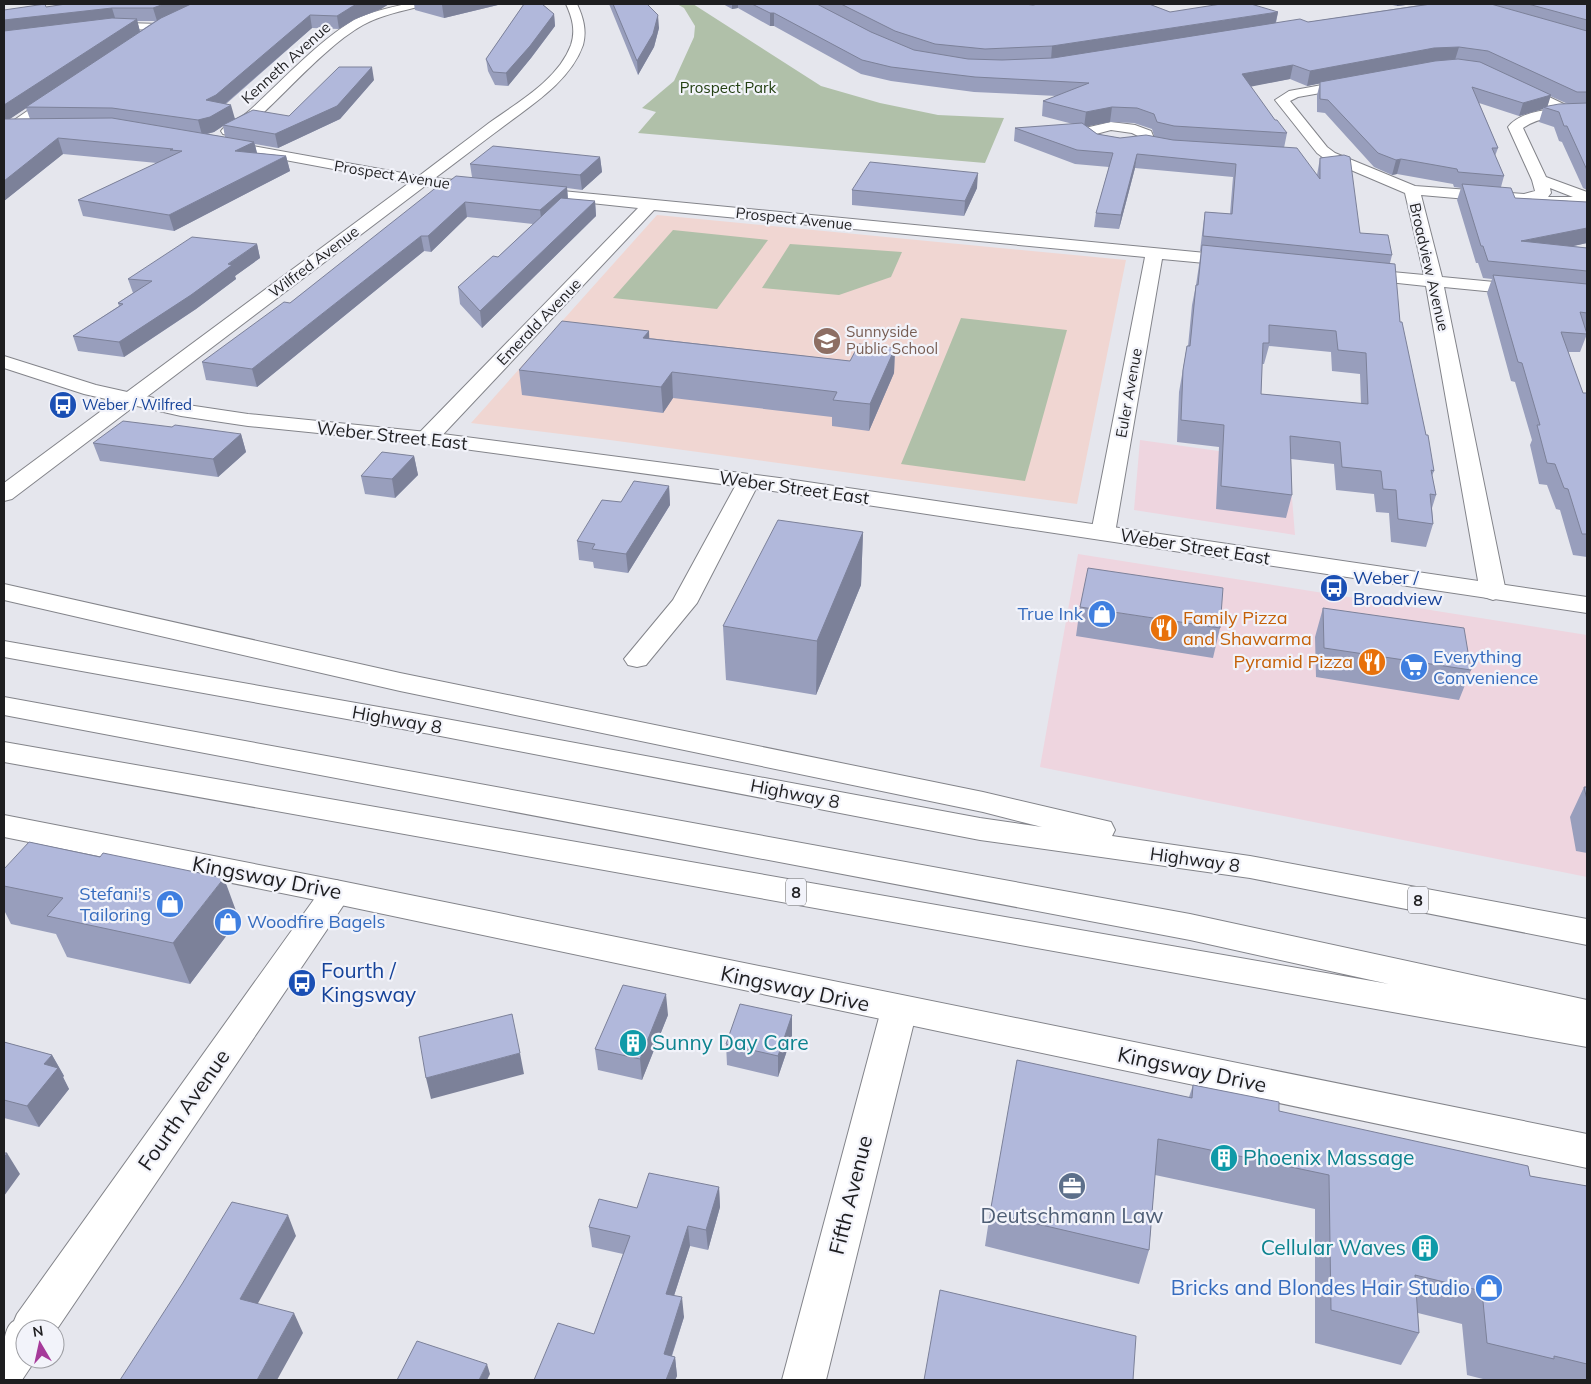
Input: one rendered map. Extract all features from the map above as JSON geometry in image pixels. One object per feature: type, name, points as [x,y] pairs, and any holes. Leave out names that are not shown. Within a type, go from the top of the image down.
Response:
[{"type":"main road","name":"Kenneth Avenue","points":[[206,142],[247,121],[339,35],[360,22],[379,14],[418,4]]},
{"type":"main road","name":"Wilfred Avenue","points":[[4,494],[535,96],[558,75],[579,43],[578,14],[572,4]]},
{"type":"main road","points":[[143,39],[159,27],[174,20]]},
{"type":"main road","points":[[88,29],[127,26],[159,27]]},
{"type":"main road","name":"Broadview Avenue","points":[[1372,79],[1294,94],[1282,100],[1322,150],[1330,156],[1412,190],[1434,281],[1493,592]]},
{"type":"main road","points":[[1505,82],[1568,111]]},
{"type":"main road","points":[[5,130],[69,89]]},
{"type":"main road","points":[[1526,199],[1543,193],[1540,180],[1515,127],[1520,122],[1558,112],[1587,112]]},
{"type":"main road","points":[[5,130],[39,128]]},
{"type":"main road","points":[[1142,141],[1161,145]]},
{"type":"main road","name":"Prospect Avenue","points":[[206,142],[422,181],[496,189]]},
{"type":"main road","points":[[1309,157],[1330,156]]},
{"type":"main road","points":[[1412,190],[1576,203],[1583,196],[1540,180]]},
{"type":"main road","name":"Prospect Avenue","points":[[515,191],[1252,263]]},
{"type":"main road","name":"Emerald Avenue","points":[[427,438],[650,205]]},
{"type":"main road","name":"Euler Avenue","points":[[1103,533],[1154,253]]},
{"type":"main road","points":[[1340,272],[1587,296]]},
{"type":"main road","name":"Weber Street East","points":[[4,362],[91,390],[181,410],[248,420],[427,438],[748,481],[1587,605]]},
{"type":"main road","points":[[638,659],[684,604],[748,481]]},
{"type":"main road","points":[[4,592],[400,682],[984,802],[1250,868]]},
{"type":"main road","name":"Highway 8","points":[[4,649],[440,727],[980,829],[1250,868],[1587,932]]},
{"type":"main road","points":[[4,706],[1190,927],[1587,1014]]},
{"type":"main road","name":"8","points":[[4,752],[1587,1033]]},
{"type":"main road","name":"Kingsway Drive","points":[[4,826],[336,892],[899,1010],[1587,1150]]},
{"type":"main road","name":"Fourth Avenue","points":[[39,1319],[336,892]]},
{"type":"main road","name":"Fifth Avenue","points":[[804,1380],[899,1010]]},
{"type":"main road","points":[[4,1369],[15,1353]]},
{"type":"shaded area","name":"Sunnyside Public School","points":[[657,215],[1126,260],[1077,504],[610,440],[471,423]]},
{"type":"shaded area","points":[[1140,440],[1289,461],[1295,535],[1134,510]]},
{"type":"shaded area","points":[[1078,554],[1587,635],[1587,877],[1040,767]]},
{"type":"green space","name":"Prospect Park","points":[[677,4],[693,4],[821,86],[880,103],[938,115],[1004,118],[985,163],[638,133],[656,112],[642,108],[674,81],[694,37],[695,26],[684,8]]},
{"type":"green space","points":[[673,230],[768,240],[717,309],[613,298]]},
{"type":"green space","points":[[790,244],[902,252],[891,277],[839,295],[762,288]]},
{"type":"green space","points":[[961,318],[1067,330],[1025,481],[901,464]]},
{"type":"building","points":[[45,4],[46,7],[66,4],[164,4],[153,8],[112,8],[4,20],[4,10]]},
{"type":"building","points":[[191,4],[359,4],[337,16],[310,15],[216,95],[206,100],[231,105],[210,117],[198,120],[112,108],[26,107],[161,18]]},
{"type":"building","points":[[524,4],[542,4],[554,14],[530,46],[506,73],[493,72],[486,59]]},
{"type":"building","points":[[613,4],[647,4],[658,15],[653,34],[637,61]]},
{"type":"building","points":[[752,4],[817,4],[871,32],[914,50],[968,59],[1002,60],[1053,58],[1300,19],[1308,22],[1431,4],[1491,4],[1587,31],[1587,92],[1577,92],[1488,51],[1459,47],[1434,48],[1310,71],[1293,65],[1242,74],[1275,120],[1287,133],[1174,126],[1157,122],[1154,114],[1137,108],[1112,107],[1086,112],[1043,101],[1089,83],[975,77],[891,67],[862,60],[774,13],[770,13]]},
{"type":"building","points":[[841,4],[1149,4],[1170,12],[1221,4],[1251,4],[1278,12],[1052,46],[985,49],[935,44],[895,31]]},
{"type":"building","points":[[1528,4],[1587,4],[1587,20]]},
{"type":"building","points":[[112,18],[137,19],[4,105],[4,31]]},
{"type":"building","points":[[1458,59],[1480,62],[1551,95],[1523,103],[1472,87],[1498,148],[1492,148],[1504,176],[1458,172],[1457,169],[1401,159],[1396,160],[1378,153],[1328,100],[1320,99],[1320,82],[1435,61]]},
{"type":"building","points":[[339,67],[372,67],[337,106],[275,134],[223,125],[253,110],[289,116]]},
{"type":"building","points":[[1587,103],[1587,170],[1567,126],[1564,126],[1559,112],[1543,107],[1559,104]]},
{"type":"building","points":[[112,118],[254,142],[235,151],[286,156],[169,215],[78,200],[182,151],[170,150],[173,149],[58,138],[4,181],[4,119]]},
{"type":"building","points":[[1082,123],[1097,134],[1120,138],[1146,135],[1173,140],[1297,148],[1320,179],[1320,158],[1344,155],[1350,157],[1360,233],[1388,235],[1392,255],[1203,236],[1205,212],[1232,214],[1236,164],[1137,154],[1121,215],[1096,213],[1113,153],[1077,150],[1015,128]]},
{"type":"building","points":[[493,146],[600,157],[580,175],[470,164]]},
{"type":"building","points":[[870,162],[978,173],[965,201],[852,190]]},
{"type":"building","points":[[456,176],[567,187],[540,210],[465,202],[428,236],[421,236],[252,369],[202,362],[284,302],[290,303],[438,186],[443,186]]},
{"type":"building","points":[[1462,184],[1511,188],[1515,198],[1587,202],[1587,228],[1521,241],[1587,248],[1587,271],[1488,261],[1483,246],[1481,246]]},
{"type":"building","points":[[561,198],[595,201],[480,311],[458,287],[493,256],[498,257]]},
{"type":"building","points":[[192,237],[257,244],[228,264],[232,265],[191,295],[119,342],[73,336],[123,304],[118,303],[152,281],[128,279]]},
{"type":"building","points":[[1202,245],[1395,264],[1400,322],[1402,322],[1426,435],[1428,435],[1434,471],[1431,470],[1436,495],[1430,494],[1433,524],[1398,519],[1396,490],[1383,489],[1381,471],[1342,467],[1340,442],[1290,436],[1292,495],[1221,486],[1224,425],[1181,420],[1183,370],[1187,346],[1190,346],[1196,285],[1198,285]],"holes":[[[1269,325],[1336,331],[1338,350],[1366,353],[1368,404],[1261,394],[1263,343],[1269,343]]]},
{"type":"building","points":[[1493,275],[1587,284],[1587,313],[1580,312],[1587,334],[1561,332],[1583,393],[1587,393],[1587,534],[1582,534],[1568,489],[1564,488],[1555,464],[1547,463],[1537,425],[1540,425],[1522,363],[1518,362]]},
{"type":"building","points":[[562,321],[649,331],[643,338],[850,361],[859,344],[895,348],[870,404],[833,400],[837,392],[672,372],[661,387],[519,370]]},
{"type":"building","points":[[123,421],[172,427],[175,425],[241,434],[213,459],[93,443]]},
{"type":"building","points":[[382,452],[414,456],[392,479],[361,476]]},
{"type":"building","points":[[634,481],[669,486],[626,554],[592,549],[595,544],[577,541],[602,500],[621,502]]},
{"type":"building","points":[[778,520],[863,532],[817,641],[723,626]]},
{"type":"building","points":[[1088,568],[1223,588],[1220,628],[1080,607]]},
{"type":"building","points":[[1323,608],[1464,628],[1471,670],[1324,648]]},
{"type":"building","points":[[1584,787],[1587,787],[1587,800]]},
{"type":"building","points":[[29,842],[100,857],[103,853],[224,878],[173,943],[47,916],[63,898],[4,886],[4,869]]},
{"type":"building","points":[[623,985],[666,994],[640,1059],[595,1049]]},
{"type":"building","points":[[740,1004],[792,1015],[778,1056],[726,1044]]},
{"type":"building","points":[[512,1014],[520,1053],[426,1078],[419,1037]]},
{"type":"building","points":[[4,1042],[52,1055],[44,1064],[58,1068],[27,1106],[4,1100]]},
{"type":"building","points":[[1017,1060],[1192,1098],[1193,1085],[1279,1102],[1279,1111],[1528,1166],[1530,1176],[1587,1186],[1587,1364],[1554,1356],[1554,1359],[1487,1343],[1482,1291],[1415,1275],[1419,1333],[1331,1310],[1329,1175],[1158,1139],[1149,1250],[990,1213]]},
{"type":"building","points":[[649,1173],[719,1187],[706,1230],[688,1226],[666,1294],[682,1297],[664,1354],[675,1357],[666,1380],[534,1380],[558,1323],[594,1334],[630,1236],[589,1227],[599,1199],[637,1208]]},
{"type":"building","points":[[232,1202],[288,1215],[240,1299],[294,1313],[257,1380],[120,1380],[182,1284]]},
{"type":"building","points":[[940,1290],[1136,1336],[1133,1380],[924,1380]]},
{"type":"building","points":[[417,1341],[487,1364],[479,1380],[397,1380]]},
{"type":"place","name":"Sunnyside Public School","points":[[827,341]]},
{"type":"place","name":"Weber / Wilfred","points":[[63,405]]},
{"type":"place","name":"Weber / Broadview","points":[[1334,588]]},
{"type":"place","name":"True Ink","points":[[1102,614]]},
{"type":"place","name":"Family Pizza and Shawarma","points":[[1164,628]]},
{"type":"place","name":"Pyramid Pizza","points":[[1372,662]]},
{"type":"place","name":"Everything Convenience","points":[[1414,667]]},
{"type":"place","name":"Stefani's Tailoring","points":[[170,904]]},
{"type":"place","name":"Woodfire Bagels","points":[[228,922]]},
{"type":"place","name":"Fourth / Kingsway","points":[[302,983]]},
{"type":"place","name":"Sunny Day Care","points":[[633,1043]]},
{"type":"place","name":"Phoenix Massage","points":[[1224,1158]]},
{"type":"place","name":"Deutschmann Law","points":[[1072,1186]]},
{"type":"place","name":"Cellular Waves","points":[[1425,1248]]},
{"type":"place","name":"Bricks and Blondes Hair Studio","points":[[1489,1288]]}]
